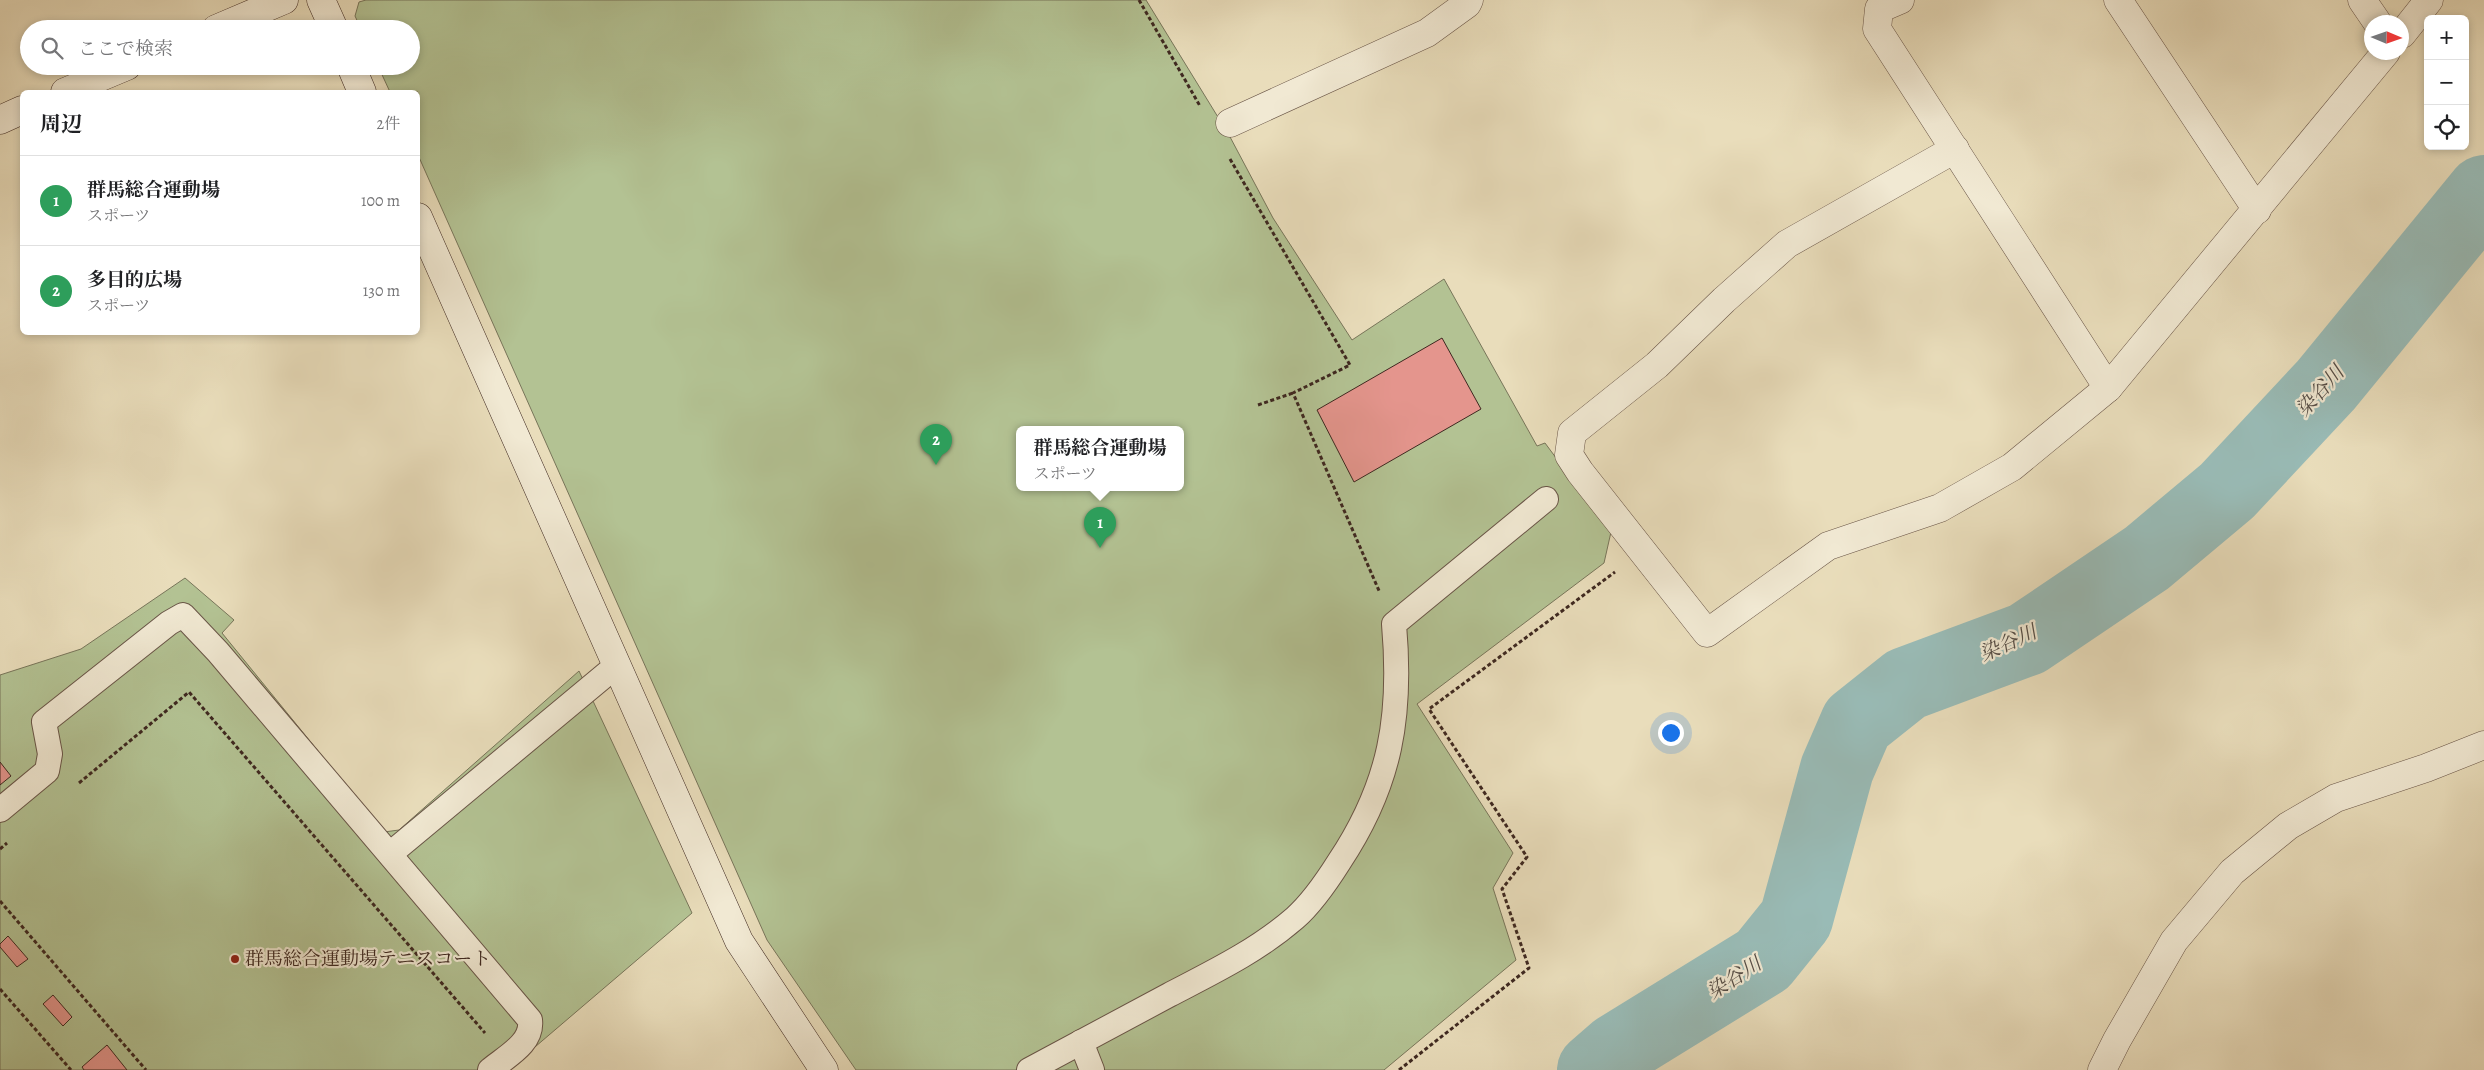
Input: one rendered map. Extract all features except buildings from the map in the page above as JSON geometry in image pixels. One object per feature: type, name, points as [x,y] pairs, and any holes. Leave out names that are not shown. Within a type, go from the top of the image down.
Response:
[{"type":"street","points":[[237,20],[284,0]]},
{"type":"street","points":[[321,0],[330,20]]},
{"type":"street","points":[[1217,119],[1427,34],[1467,4],[1469,0]]},
{"type":"street","points":[[1900,0],[1879,10],[1877,29],[2108,388]]},
{"type":"street","points":[[2118,0],[2257,210]]},
{"type":"street","points":[[2362,0],[2372,15]]},
{"type":"street","points":[[2409,25],[2429,0]]},
{"type":"street","points":[[1955,149],[1787,244],[1724,300],[1657,365],[1572,433],[1569,456],[1707,633],[1828,546],[1940,508],[2012,466],[2108,388],[2379,60]]},
{"type":"street","points":[[70,90],[106,75]]},
{"type":"street","points":[[355,75],[361,90]]},
{"type":"street","points":[[0,120],[20,111]]},
{"type":"street","points":[[420,222],[738,941],[824,1070]]},
{"type":"street","points":[[2102,1070],[2174,940],[2232,872],[2288,826],[2336,798],[2426,768],[2484,745]]},
{"type":"lane","points":[[1029,1070],[1246,954],[1296,917],[1330,876],[1356,836],[1373,800],[1388,758],[1398,668],[1394,624],[1546,499]]},
{"type":"lane","points":[[0,810],[47,771],[50,754],[44,722],[169,623],[183,615],[218,652],[530,1020],[531,1030],[526,1040],[490,1070]]},
{"type":"lane","points":[[390,854],[616,666]]},
{"type":"lane","points":[[1081,1042],[1092,1070]]},
{"type":"path","points":[[1139,0],[1217,119]]},
{"type":"path","points":[[1229,156],[1350,366],[1293,393],[1258,405]]},
{"type":"path","points":[[1293,393],[1394,624]]},
{"type":"path","points":[[1399,1070],[1530,968],[1502,890],[1527,857],[1429,708],[1616,571],[1623,525]]},
{"type":"path","points":[[74,787],[189,692],[490,1039]]},
{"type":"path","points":[[0,849],[15,837]]},
{"type":"path","points":[[0,901],[146,1070]]},
{"type":"path","points":[[0,989],[71,1070]]},
{"type":"green space","points":[[366,0],[1146,0],[1229,135],[1273,218],[1352,340],[1444,279],[1537,446],[1545,443],[1611,532],[1604,563],[1417,704],[1513,853],[1493,888],[1516,960],[1384,1070],[856,1070],[767,940],[420,159],[420,90],[389,90],[382,75],[420,75],[420,20],[357,20],[355,16],[359,2]]},
{"type":"green space","points":[[185,578],[234,620],[222,633],[384,832],[399,830],[579,671],[692,913],[508,1070],[0,1070],[0,675],[81,649]]},
{"type":"waterway","name":"染谷川","points":[[1594,1070],[1617,1050],[1763,960],[1796,919],[1837,769],[1857,723],[1906,684],[2027,639],[2147,558],[2227,491],[2326,385],[2484,192]]},
{"type":"place","name":"多目的広場","points":[[936,465]]},
{"type":"place","name":"群馬総合運動場","points":[[1100,548]]},
{"type":"place","name":"群馬総合運動場テニスコート","points":[[235,959]]}]
